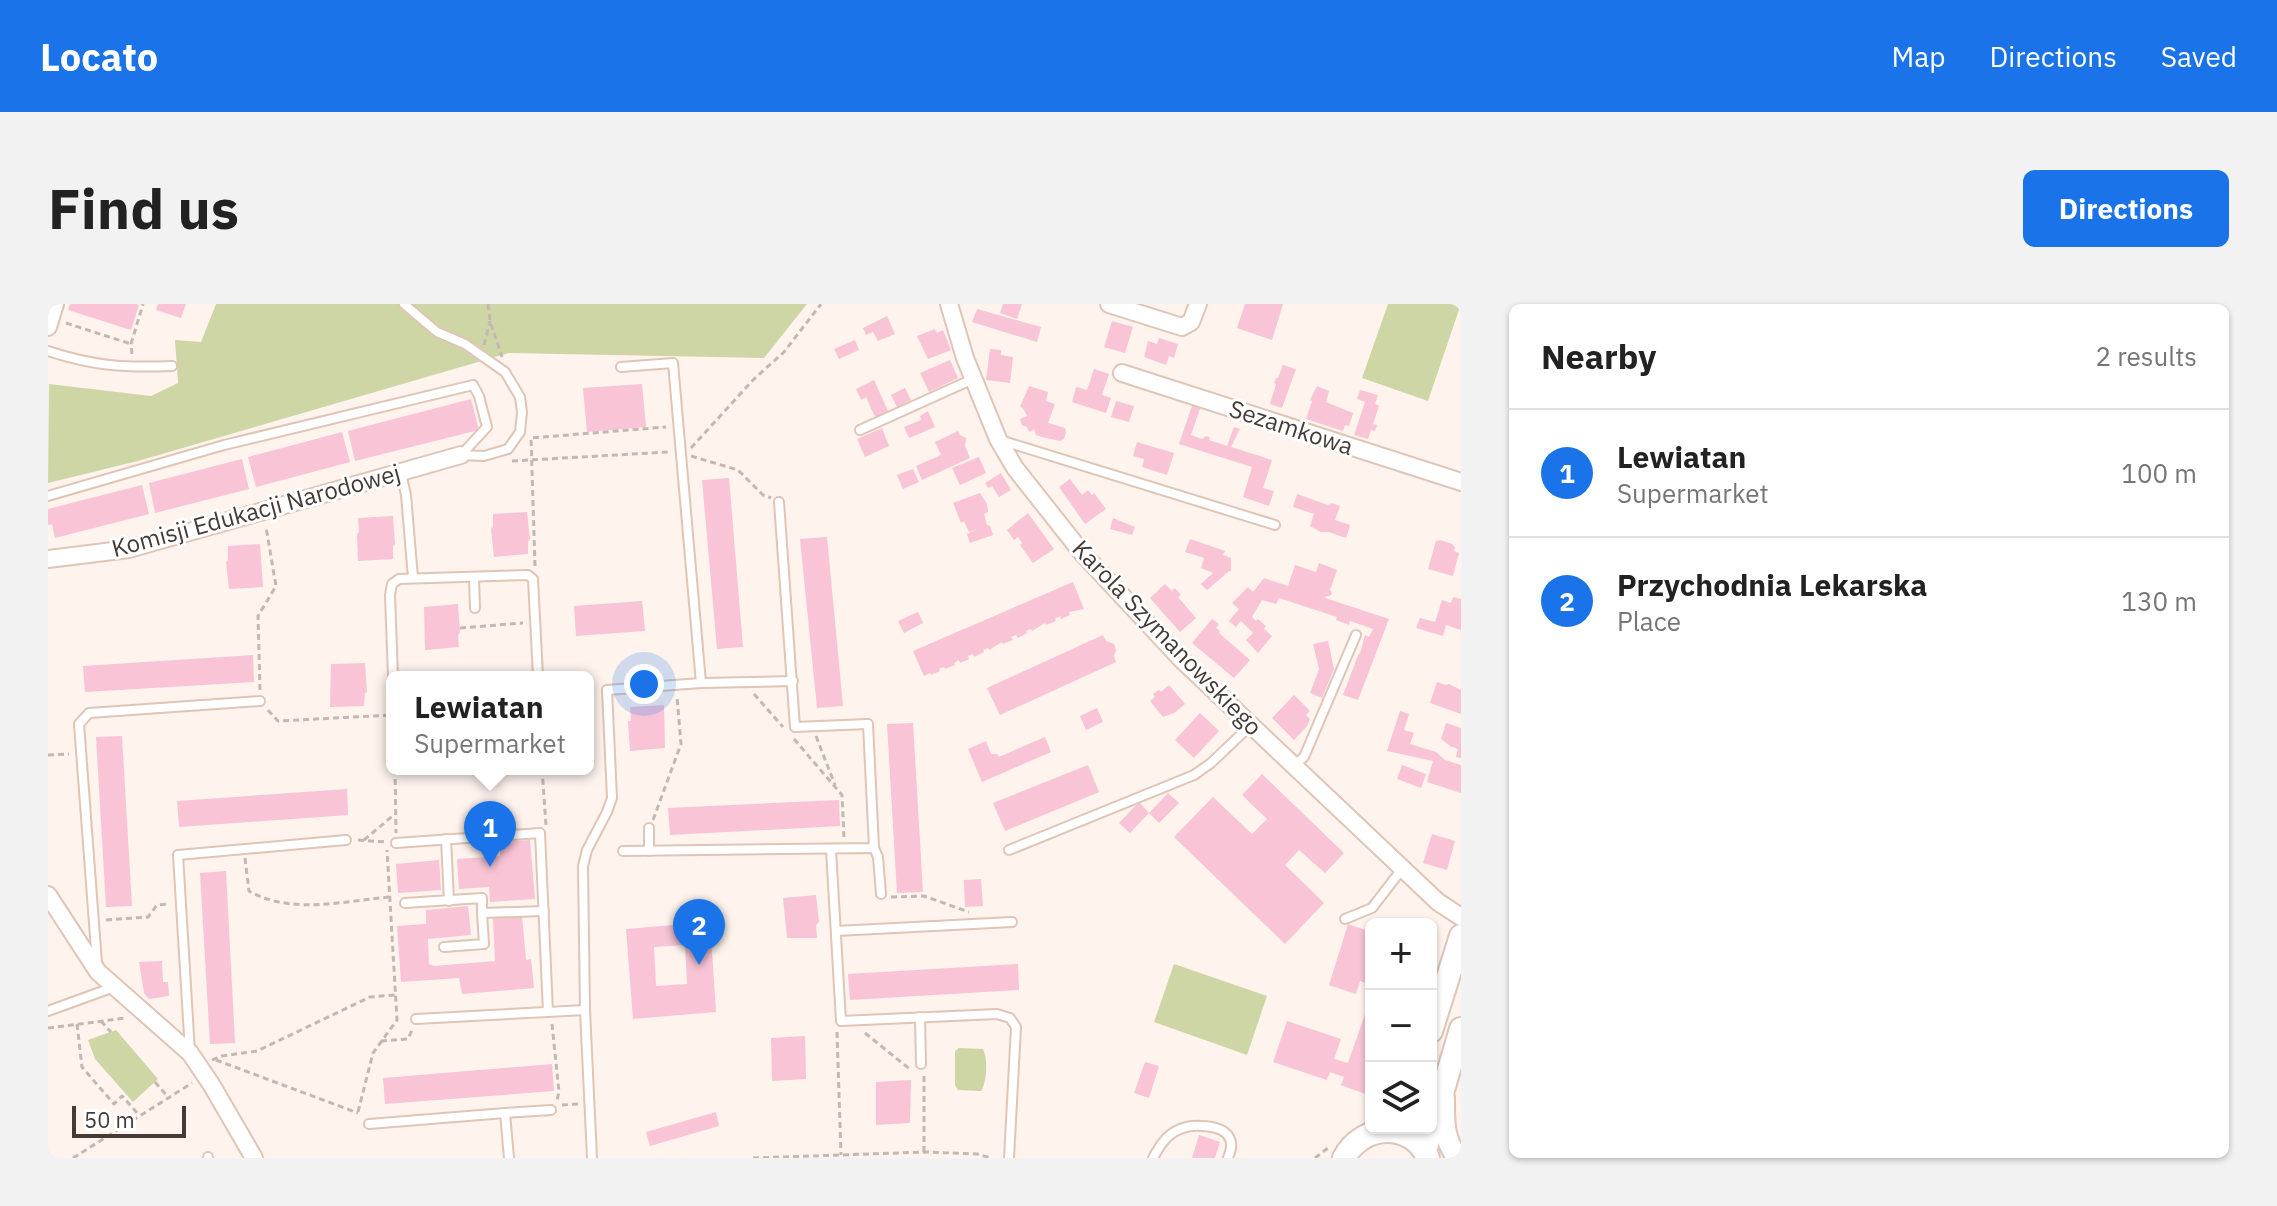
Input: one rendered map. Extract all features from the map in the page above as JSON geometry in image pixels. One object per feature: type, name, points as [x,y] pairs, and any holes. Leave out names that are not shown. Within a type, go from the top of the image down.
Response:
[{"type":"main road","points":[[1437,1012],[1461,936]]},
{"type":"main road","points":[[1426,1154],[1461,1029]]},
{"type":"main road","points":[[1344,1158],[1357,1141],[1368,1134]]},
{"type":"main road","points":[[1404,1134],[1412,1138],[1426,1154]]},
{"type":"street","name":"Karola Szymanowskiego","points":[[949,304],[965,358],[998,439],[1015,468],[1083,554],[1182,660],[1438,902],[1461,917]]},
{"type":"street","points":[[1109,304],[1182,327],[1191,322],[1198,304]]},
{"type":"street","name":"Sezamkowa","points":[[1122,373],[1461,482]]},
{"type":"street","name":"Komisji Edukacji Narodowej","points":[[48,559],[129,549],[461,455]]},
{"type":"street","points":[[48,895],[98,972],[190,1053],[254,1158]]},
{"type":"street","points":[[1443,1088],[1446,1136],[1458,1158]]},
{"type":"lane","points":[[404,304],[437,332],[465,344],[505,372],[520,397],[520,432],[508,449],[484,456],[461,455]]},
{"type":"lane","points":[[48,351],[115,367],[172,366]]},
{"type":"lane","points":[[621,367],[673,363],[701,683]]},
{"type":"lane","points":[[860,430],[974,379]]},
{"type":"lane","points":[[48,496],[224,445],[473,385],[487,427],[461,455]]},
{"type":"lane","points":[[998,439],[1275,525]]},
{"type":"lane","points":[[401,473],[406,495],[413,578]]},
{"type":"lane","points":[[779,502],[795,727],[868,724],[874,848],[878,857],[881,894]]},
{"type":"lane","points":[[393,671],[390,595],[392,584],[399,579],[528,575],[533,579],[538,671]]},
{"type":"lane","points":[[474,577],[475,608]]},
{"type":"lane","points":[[1294,765],[1304,757],[1356,635]]},
{"type":"lane","points":[[592,1158],[585,1010],[583,866],[587,850],[610,807],[613,788],[607,690],[701,683],[793,681]]},
{"type":"lane","points":[[98,972],[79,724],[89,713],[260,701]]},
{"type":"lane","points":[[1009,850],[1194,775],[1251,725]]},
{"type":"lane","points":[[649,828],[649,851]]},
{"type":"lane","points":[[389,842],[540,833],[550,1012]]},
{"type":"lane","points":[[446,839],[449,901]]},
{"type":"lane","points":[[190,1053],[178,855],[346,840]]},
{"type":"lane","points":[[623,851],[874,848]]},
{"type":"lane","points":[[831,850],[841,1021],[997,1014],[1014,1022],[1009,1158]]},
{"type":"lane","points":[[1345,919],[1372,908],[1403,868]]},
{"type":"lane","points":[[405,903],[482,898],[484,944],[444,947]]},
{"type":"lane","points":[[482,913],[544,911]]},
{"type":"lane","points":[[836,931],[1012,922]]},
{"type":"lane","points":[[48,1011],[115,987]]},
{"type":"lane","points":[[416,1019],[585,1010]]},
{"type":"lane","points":[[920,1017],[921,1064]]},
{"type":"lane","points":[[369,1124],[551,1110]]},
{"type":"lane","points":[[505,1113],[509,1158]]},
{"type":"lane","points":[[1153,1158],[1175,1131],[1199,1125],[1223,1131],[1229,1137],[1228,1158]]},
{"type":"path","points":[[134,368],[131,344],[143,304]]},
{"type":"path","points":[[488,304],[505,372]]},
{"type":"path","points":[[506,461],[689,450],[753,380],[784,352],[821,304]]},
{"type":"path","points":[[51,316],[131,344]]},
{"type":"path","points":[[533,579],[531,438],[678,426]]},
{"type":"path","points":[[680,451],[738,470],[763,495],[779,502]]},
{"type":"path","points":[[264,511],[276,586],[258,616],[260,701],[278,721],[386,715]]},
{"type":"path","points":[[460,628],[535,622]]},
{"type":"path","points":[[753,682],[755,695],[842,795],[845,849]]},
{"type":"path","points":[[649,828],[681,744],[676,685]]},
{"type":"path","points":[[812,726],[836,788]]},
{"type":"path","points":[[48,755],[81,753]]},
{"type":"path","points":[[395,775],[396,829]]},
{"type":"path","points":[[540,833],[546,825],[542,775]]},
{"type":"path","points":[[358,1112],[373,1053],[397,1020],[389,842],[363,840],[396,813]]},
{"type":"path","points":[[244,849],[249,891],[258,896],[297,905],[390,897]]},
{"type":"path","points":[[881,894],[881,898],[924,896],[994,923]]},
{"type":"path","points":[[94,921],[148,917],[157,905],[181,903]]},
{"type":"path","points":[[369,1124],[358,1112],[216,1060],[222,1056],[257,1051],[370,997],[395,995]]},
{"type":"path","points":[[550,1012],[559,1092],[554,1106],[589,1104]]},
{"type":"path","points":[[48,1028],[145,1014]]},
{"type":"path","points":[[863,1020],[865,1033],[912,1071]]},
{"type":"path","points":[[101,1021],[111,1032]]},
{"type":"path","points":[[841,1021],[836,1034],[841,1155]]},
{"type":"path","points":[[77,1024],[82,1067],[114,1104],[122,1096],[140,1116]]},
{"type":"path","points":[[381,1041],[405,1039]]},
{"type":"path","points":[[921,1064],[924,1070],[921,1154]]},
{"type":"path","points":[[73,1158],[205,1075]]},
{"type":"path","points":[[155,1082],[169,1097]]},
{"type":"path","points":[[753,1158],[921,1154],[977,1154],[991,1158]]},
{"type":"green space","points":[[216,304],[807,304],[764,358],[509,353],[138,461],[48,483],[49,384],[151,396],[178,383],[175,340],[201,342]]},
{"type":"green space","points":[[1388,304],[1461,304],[1428,401],[1362,378]]},
{"type":"green space","points":[[1174,964],[1267,996],[1247,1055],[1154,1022]]},
{"type":"green space","points":[[116,1030],[158,1079],[133,1102],[95,1059],[88,1040]]},
{"type":"green space","points":[[959,1048],[983,1049],[986,1070],[981,1091],[958,1090],[955,1085],[955,1051]]},
{"type":"building","points":[[70,304],[139,305],[131,330],[68,310]]},
{"type":"building","points":[[158,304],[186,304],[181,318],[156,310]]},
{"type":"building","points":[[1003,304],[1022,304],[1017,319],[1000,313]]},
{"type":"building","points":[[1245,304],[1283,304],[1272,340],[1237,328]]},
{"type":"building","points":[[977,309],[1041,327],[1037,342],[972,322]]},
{"type":"building","points":[[887,316],[895,334],[878,341],[873,332],[866,335],[863,328]]},
{"type":"building","points":[[1112,321],[1133,327],[1125,353],[1104,347]]},
{"type":"building","points":[[935,329],[937,333],[943,330],[951,350],[928,359],[917,336]]},
{"type":"building","points":[[1159,338],[1178,344],[1174,358],[1169,356],[1166,365],[1144,357],[1148,341],[1157,344]]},
{"type":"building","points":[[855,340],[859,350],[839,359],[834,349]]},
{"type":"building","points":[[990,349],[1001,350],[1001,355],[1013,357],[1010,383],[986,380]]},
{"type":"building","points":[[950,360],[958,378],[929,392],[920,373]]},
{"type":"building","points":[[1283,365],[1296,369],[1282,408],[1270,404],[1274,383]]},
{"type":"building","points":[[1094,369],[1109,374],[1102,395],[1111,398],[1106,413],[1072,402],[1076,387],[1087,390]]},
{"type":"building","points":[[874,380],[888,411],[875,417],[866,397],[861,400],[856,389]]},
{"type":"building","points":[[642,384],[646,427],[587,432],[583,388]]},
{"type":"building","points":[[1029,386],[1048,392],[1046,401],[1055,404],[1048,423],[1065,428],[1064,439],[1060,441],[1036,435],[1034,429],[1029,432],[1022,425],[1020,419],[1027,416],[1020,407]]},
{"type":"building","points":[[1317,386],[1329,391],[1326,402],[1353,413],[1349,426],[1345,425],[1343,431],[1306,419]]},
{"type":"building","points":[[905,388],[911,400],[897,407],[891,395]]},
{"type":"building","points":[[1360,390],[1378,395],[1375,404],[1379,406],[1373,424],[1377,425],[1368,439],[1354,435],[1365,402],[1357,399]]},
{"type":"building","points":[[1195,397],[1203,400],[1191,435],[1202,439],[1210,437],[1209,440],[1227,446],[1234,427],[1240,429],[1231,447],[1272,460],[1263,488],[1274,491],[1269,506],[1243,497],[1252,467],[1179,444]]},
{"type":"building","points":[[471,399],[479,430],[355,461],[348,431]]},
{"type":"building","points":[[1116,401],[1134,406],[1129,422],[1111,417]]},
{"type":"building","points":[[928,411],[935,427],[909,438],[904,427],[921,420],[920,416]]},
{"type":"building","points":[[882,428],[889,446],[865,457],[857,439]]},
{"type":"building","points":[[958,431],[966,438],[965,446],[970,458],[922,480],[916,466],[941,455],[935,442]]},
{"type":"building","points":[[342,432],[350,462],[256,487],[248,457]]},
{"type":"building","points":[[1137,442],[1174,453],[1167,475],[1142,467],[1144,459],[1133,456]]},
{"type":"building","points":[[979,457],[986,473],[960,485],[952,468]]},
{"type":"building","points":[[242,459],[249,489],[155,513],[149,483]]},
{"type":"building","points":[[913,469],[919,482],[903,489],[897,475]]},
{"type":"building","points":[[1001,473],[1011,490],[999,497],[992,486],[988,488],[985,483]]},
{"type":"building","points":[[729,478],[743,647],[717,649],[702,480]]},
{"type":"building","points":[[1070,479],[1082,495],[1088,490],[1092,495],[1094,493],[1106,509],[1085,524],[1059,487]]},
{"type":"building","points":[[142,485],[149,514],[55,538],[52,524],[48,525],[48,509]]},
{"type":"building","points":[[980,493],[987,504],[988,512],[984,514],[993,535],[970,543],[967,534],[977,529],[969,532],[964,521],[961,523],[953,503]]},
{"type":"building","points":[[1297,494],[1340,506],[1335,520],[1350,525],[1346,538],[1310,526],[1314,514],[1293,507]]},
{"type":"building","points":[[527,512],[528,554],[494,557],[493,514]]},
{"type":"building","points":[[1028,513],[1054,549],[1033,563],[1018,537],[1014,540],[1007,530]]},
{"type":"building","points":[[393,516],[393,559],[358,561],[358,518]]},
{"type":"building","points":[[1113,518],[1135,527],[1132,535],[1110,529]]},
{"type":"building","points":[[827,537],[843,706],[817,708],[800,539]]},
{"type":"building","points":[[1190,539],[1225,551],[1223,555],[1231,558],[1231,571],[1207,590],[1201,584],[1213,573],[1201,568],[1204,558],[1185,552]]},
{"type":"building","points":[[1436,541],[1452,544],[1454,551],[1459,553],[1453,576],[1428,569]]},
{"type":"building","points":[[260,544],[263,587],[229,589],[228,546]]},
{"type":"building","points":[[1319,563],[1337,570],[1330,590],[1332,594],[1325,598],[1389,619],[1358,700],[1343,695],[1365,635],[1369,637],[1373,629],[1350,621],[1349,625],[1336,620],[1337,617],[1279,598],[1276,604],[1262,600],[1252,617],[1266,626],[1264,629],[1272,636],[1258,653],[1246,640],[1253,633],[1241,621],[1236,627],[1229,621],[1239,609],[1232,603],[1248,587],[1253,592],[1264,578],[1288,586],[1295,565],[1316,572]]},
{"type":"building","points":[[1073,582],[1084,609],[1069,612],[1070,615],[1061,619],[1060,616],[1056,621],[1026,631],[1018,638],[1016,635],[1011,637],[1013,640],[924,676],[913,651]]},
{"type":"building","points":[[1165,584],[1172,591],[1175,588],[1181,595],[1178,597],[1196,618],[1180,632],[1150,598]]},
{"type":"building","points":[[1453,597],[1461,599],[1461,630],[1446,625],[1443,636],[1416,628],[1420,618],[1435,622],[1442,600],[1451,603]]},
{"type":"building","points":[[642,601],[645,631],[576,636],[574,606]]},
{"type":"building","points":[[458,604],[459,647],[425,650],[424,607]]},
{"type":"building","points":[[918,612],[923,623],[904,633],[898,621]]},
{"type":"building","points":[[1212,619],[1219,624],[1216,628],[1219,633],[1250,660],[1234,678],[1192,643]]},
{"type":"building","points":[[1103,635],[1106,641],[1114,644],[1116,662],[1000,715],[987,688]]},
{"type":"building","points":[[1328,641],[1334,669],[1322,698],[1310,693],[1319,669],[1313,644]]},
{"type":"building","points":[[253,655],[254,682],[85,692],[83,666]]},
{"type":"building","points":[[365,663],[367,692],[364,706],[330,707],[331,664]]},
{"type":"building","points":[[1437,682],[1461,690],[1461,714],[1430,703]]},
{"type":"building","points":[[1169,685],[1185,704],[1163,717],[1150,701],[1155,697],[1153,694]]},
{"type":"building","points":[[1294,695],[1310,711],[1306,715],[1310,719],[1294,740],[1272,718]]},
{"type":"building","points":[[664,705],[665,748],[630,751],[630,707]]},
{"type":"building","points":[[1097,708],[1103,722],[1086,730],[1080,716]]},
{"type":"building","points":[[1400,711],[1409,714],[1404,730],[1414,733],[1410,744],[1436,752],[1445,760],[1461,765],[1461,793],[1427,782],[1433,761],[1387,751]]},
{"type":"building","points":[[1200,713],[1219,731],[1194,758],[1175,740]]},
{"type":"building","points":[[913,723],[923,892],[897,893],[887,724]]},
{"type":"building","points":[[1446,723],[1461,728],[1461,758],[1456,757],[1458,749],[1441,739]]},
{"type":"building","points":[[122,736],[132,906],[106,907],[96,737]]},
{"type":"building","points":[[1045,737],[1051,752],[982,782],[968,749],[986,741],[991,754],[999,757]]},
{"type":"building","points":[[1088,765],[1099,792],[1005,831],[993,803]]},
{"type":"building","points":[[1402,765],[1426,774],[1421,788],[1397,779]]},
{"type":"building","points":[[1262,774],[1344,853],[1325,873],[1299,850],[1285,865],[1324,903],[1285,944],[1174,837],[1213,797],[1252,834],[1267,819],[1242,795]]},
{"type":"building","points":[[347,789],[348,815],[179,827],[177,801]]},
{"type":"building","points":[[1168,793],[1179,803],[1159,823],[1149,813]]},
{"type":"building","points":[[839,800],[840,826],[670,835],[668,808]]},
{"type":"building","points":[[1139,802],[1149,813],[1130,833],[1119,823]]},
{"type":"building","points":[[1432,834],[1455,841],[1447,870],[1423,863]]},
{"type":"building","points":[[530,840],[535,899],[490,902],[489,887],[459,889],[457,859],[500,856],[500,842]]},
{"type":"building","points":[[439,860],[441,890],[398,893],[396,864]]},
{"type":"building","points":[[226,871],[235,1043],[210,1044],[200,873]]},
{"type":"building","points":[[981,879],[983,906],[965,907],[964,880]]},
{"type":"building","points":[[816,895],[817,938],[787,938],[783,898]]},
{"type":"building","points":[[468,906],[471,935],[428,939],[429,964],[495,961],[493,918],[522,916],[526,960],[531,959],[534,988],[462,994],[459,978],[401,982],[397,926],[426,924],[426,910]]},
{"type":"building","points":[[710,922],[716,1012],[633,1019],[626,929]],"holes":[[[685,945],[687,984],[656,986],[654,947]]]},
{"type":"building","points":[[1348,924],[1365,930],[1365,983],[1360,981],[1356,994],[1329,985]]},
{"type":"building","points":[[162,961],[163,982],[168,982],[169,996],[149,999],[144,993],[139,962]]},
{"type":"building","points":[[1018,964],[1019,990],[850,1000],[848,974]]},
{"type":"building","points":[[1365,1014],[1365,1094],[1341,1085],[1344,1077],[1330,1072],[1327,1080],[1273,1062],[1287,1021],[1341,1039],[1334,1059],[1348,1063]]},
{"type":"building","points":[[805,1036],[806,1079],[772,1081],[771,1038]]},
{"type":"building","points":[[1145,1062],[1159,1066],[1149,1098],[1134,1093]]},
{"type":"building","points":[[552,1064],[554,1091],[385,1104],[383,1078]]},
{"type":"building","points":[[911,1080],[910,1123],[876,1125],[876,1082]]},
{"type":"building","points":[[716,1112],[719,1126],[650,1146],[646,1132]]},
{"type":"building","points":[[1199,1135],[1220,1142],[1215,1158],[1192,1158]]},
{"type":"place","name":"Lewiatan","points":[[490,867]]},
{"type":"place","name":"Przychodnia Lekarska","points":[[699,965]]}]
